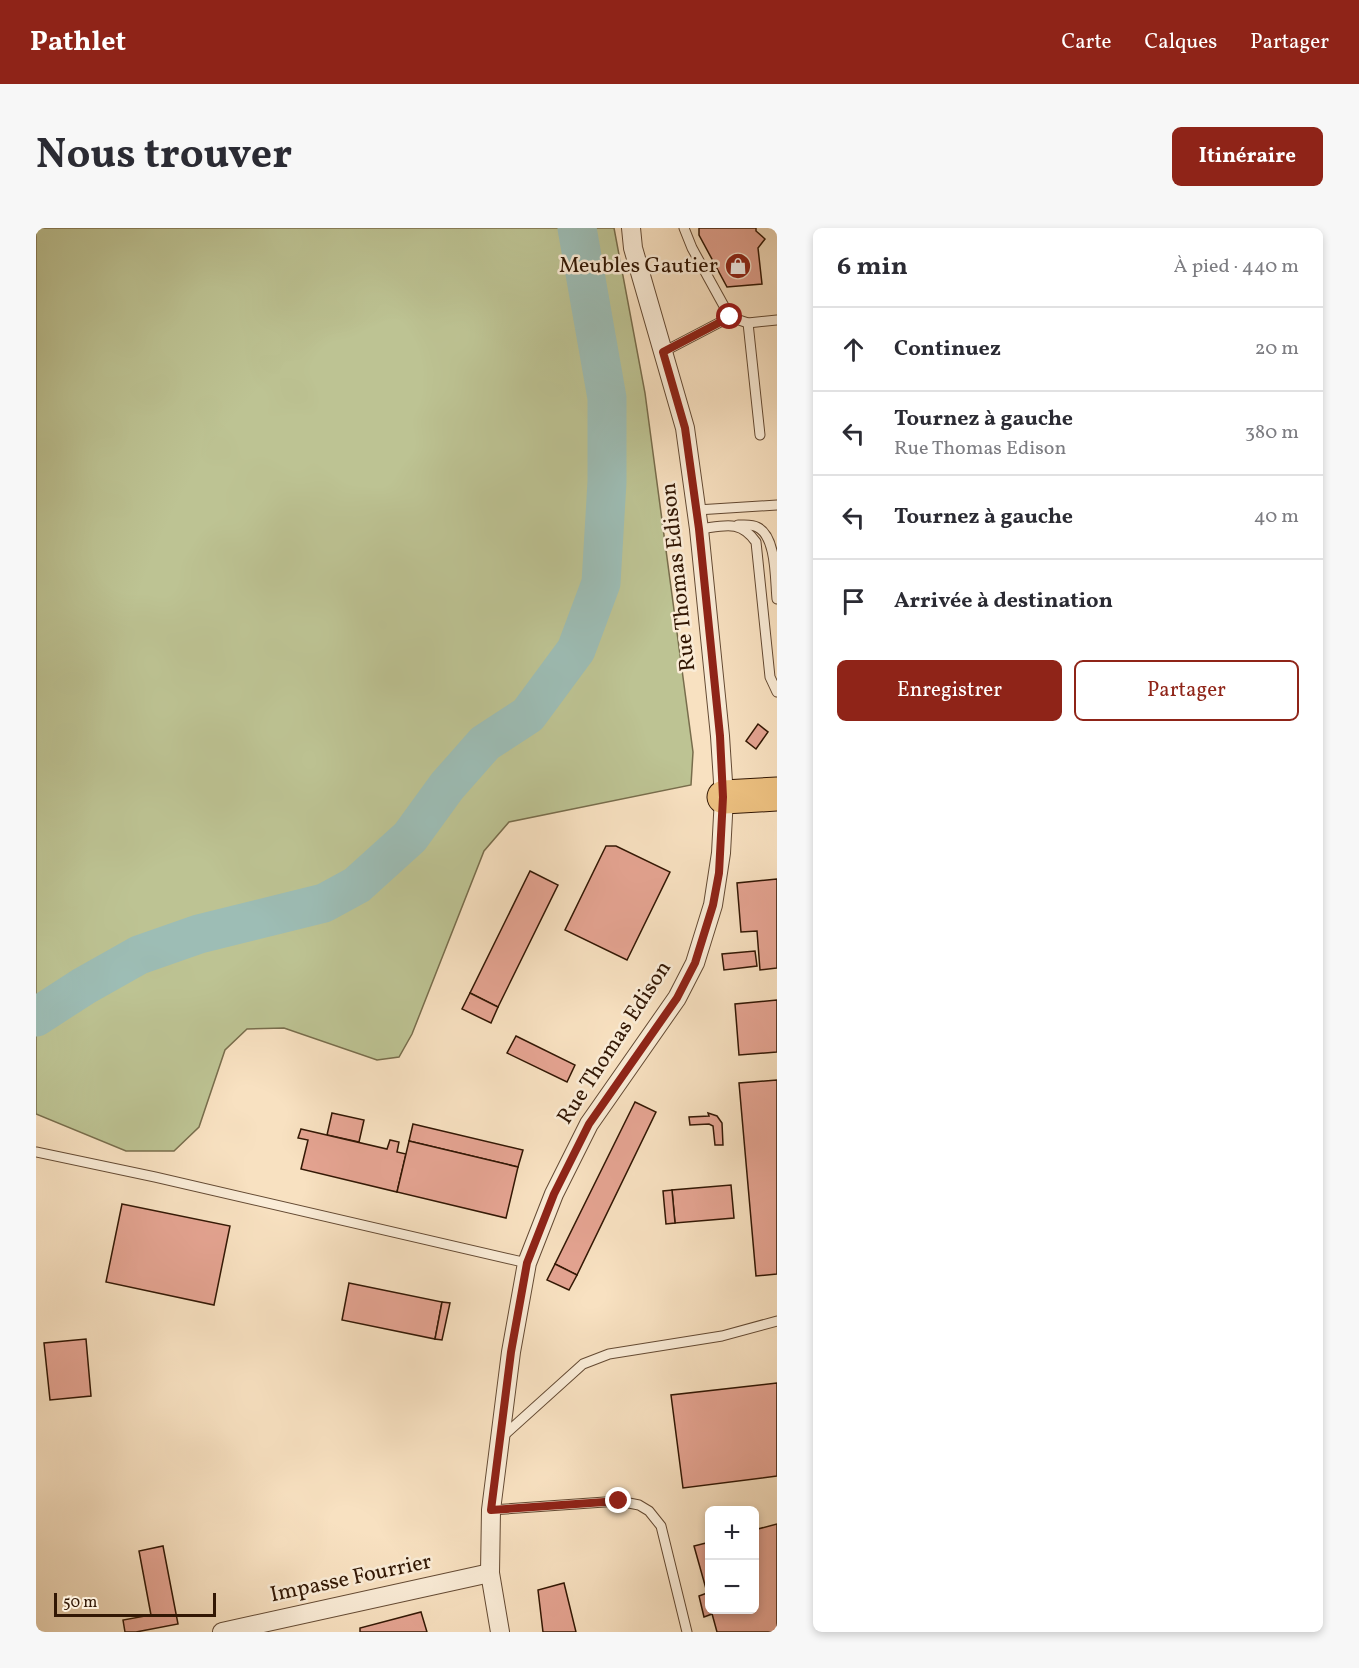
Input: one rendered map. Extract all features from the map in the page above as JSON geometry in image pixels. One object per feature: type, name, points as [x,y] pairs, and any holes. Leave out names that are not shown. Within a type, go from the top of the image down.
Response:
[{"type":"highway","points":[[723,797],[774,792]]},
{"type":"street","name":"Rue Thomas Edison","points":[[500,1632],[490,1573],[491,1510],[516,1321],[527,1263],[554,1194],[589,1124],[677,998],[695,963],[713,905],[719,873],[723,797],[720,736],[697,510],[685,428],[633,248],[631,228]]},
{"type":"street","name":"Impasse Fourrier","points":[[222,1632],[490,1573]]},
{"type":"lane","points":[[684,228],[692,248],[730,317],[748,323],[777,320]]},
{"type":"lane","points":[[663,352],[730,317]]},
{"type":"lane","points":[[748,323],[760,435]]},
{"type":"lane","points":[[697,510],[777,504]]},
{"type":"lane","points":[[699,529],[736,525],[756,526],[763,531],[769,540],[773,557],[777,599]]},
{"type":"lane","points":[[736,525],[749,533],[756,542],[770,677],[777,692]]},
{"type":"lane","points":[[36,1152],[155,1177],[527,1263]]},
{"type":"lane","points":[[499,1440],[583,1364],[609,1354],[722,1336],[777,1321]]},
{"type":"lane","points":[[491,1510],[619,1501],[639,1505],[649,1511],[661,1526],[687,1632]]},
{"type":"green space","points":[[36,228],[614,228],[645,393],[693,752],[691,785],[509,822],[484,851],[412,1034],[399,1057],[377,1060],[284,1028],[247,1029],[225,1050],[199,1127],[174,1151],[126,1151],[36,1114]]},
{"type":"building","name":"Meubles Gautier","points":[[699,228],[756,228],[756,231],[765,239],[758,248],[762,284],[727,287],[699,235]]},
{"type":"building","points":[[758,724],[768,732],[756,749],[746,741]]},
{"type":"building","points":[[606,846],[616,846],[670,872],[627,960],[565,930]]},
{"type":"building","points":[[530,871],[558,885],[498,1007],[470,993]]},
{"type":"building","points":[[777,879],[777,968],[760,970],[757,931],[741,932],[737,883]]},
{"type":"building","points":[[755,951],[757,966],[724,970],[722,954]]},
{"type":"building","points":[[470,993],[498,1007],[491,1023],[462,1009]]},
{"type":"building","points":[[777,1000],[777,1052],[739,1055],[735,1004]]},
{"type":"building","points":[[516,1036],[575,1065],[567,1082],[507,1053]]},
{"type":"building","points":[[777,1080],[777,1274],[756,1276],[739,1083]]},
{"type":"building","points":[[635,1102],[656,1112],[577,1275],[555,1264]]},
{"type":"building","points":[[332,1113],[364,1120],[359,1142],[327,1135]]},
{"type":"building","points":[[708,1113],[717,1116],[722,1123],[723,1145],[715,1145],[713,1126],[709,1124],[690,1125],[689,1117],[709,1116]]},
{"type":"building","points":[[413,1124],[523,1150],[518,1167],[409,1141]]},
{"type":"building","points":[[301,1129],[387,1149],[390,1140],[399,1142],[397,1152],[406,1154],[397,1192],[301,1169],[308,1140],[298,1138]]},
{"type":"building","points":[[409,1141],[518,1167],[506,1218],[397,1192]]},
{"type":"building","points":[[731,1185],[734,1218],[675,1223],[672,1190]]},
{"type":"building","points":[[672,1190],[675,1223],[666,1224],[663,1191]]},
{"type":"building","points":[[122,1204],[230,1226],[214,1305],[106,1282]]},
{"type":"building","points":[[555,1264],[577,1275],[569,1290],[547,1280]]},
{"type":"building","points":[[349,1283],[442,1302],[435,1339],[342,1320]]},
{"type":"building","points":[[442,1302],[450,1303],[442,1340],[435,1339]]},
{"type":"building","points":[[86,1339],[91,1396],[50,1400],[44,1343]]},
{"type":"building","points":[[777,1383],[777,1476],[683,1488],[671,1395]]},
{"type":"building","points":[[777,1524],[777,1632],[717,1632],[712,1614],[759,1614],[759,1529]]},
{"type":"building","points":[[705,1543],[705,1585],[694,1546]]},
{"type":"building","points":[[163,1546],[178,1624],[125,1632],[123,1620],[151,1615],[139,1551]]},
{"type":"building","points":[[564,1583],[576,1632],[543,1632],[538,1590]]},
{"type":"building","points":[[705,1594],[705,1614],[712,1614],[704,1617],[699,1596]]},
{"type":"building","points":[[421,1612],[427,1632],[360,1632],[360,1628]]},
{"type":"waterway","points":[[36,1017],[84,986],[139,955],[199,934],[324,903],[357,885],[410,837],[447,786],[485,743],[528,715],[576,650],[601,583],[607,482],[607,398],[577,228]]},
{"type":"place","name":"Meubles Gautier","points":[[738,266]]},
{"type":"route","points":[[619,1501],[491,1510],[511,1352],[527,1263],[554,1194],[589,1124],[677,998],[695,963],[713,905],[722,853],[723,797],[720,736],[699,529],[685,428],[663,352],[730,317]]}]
